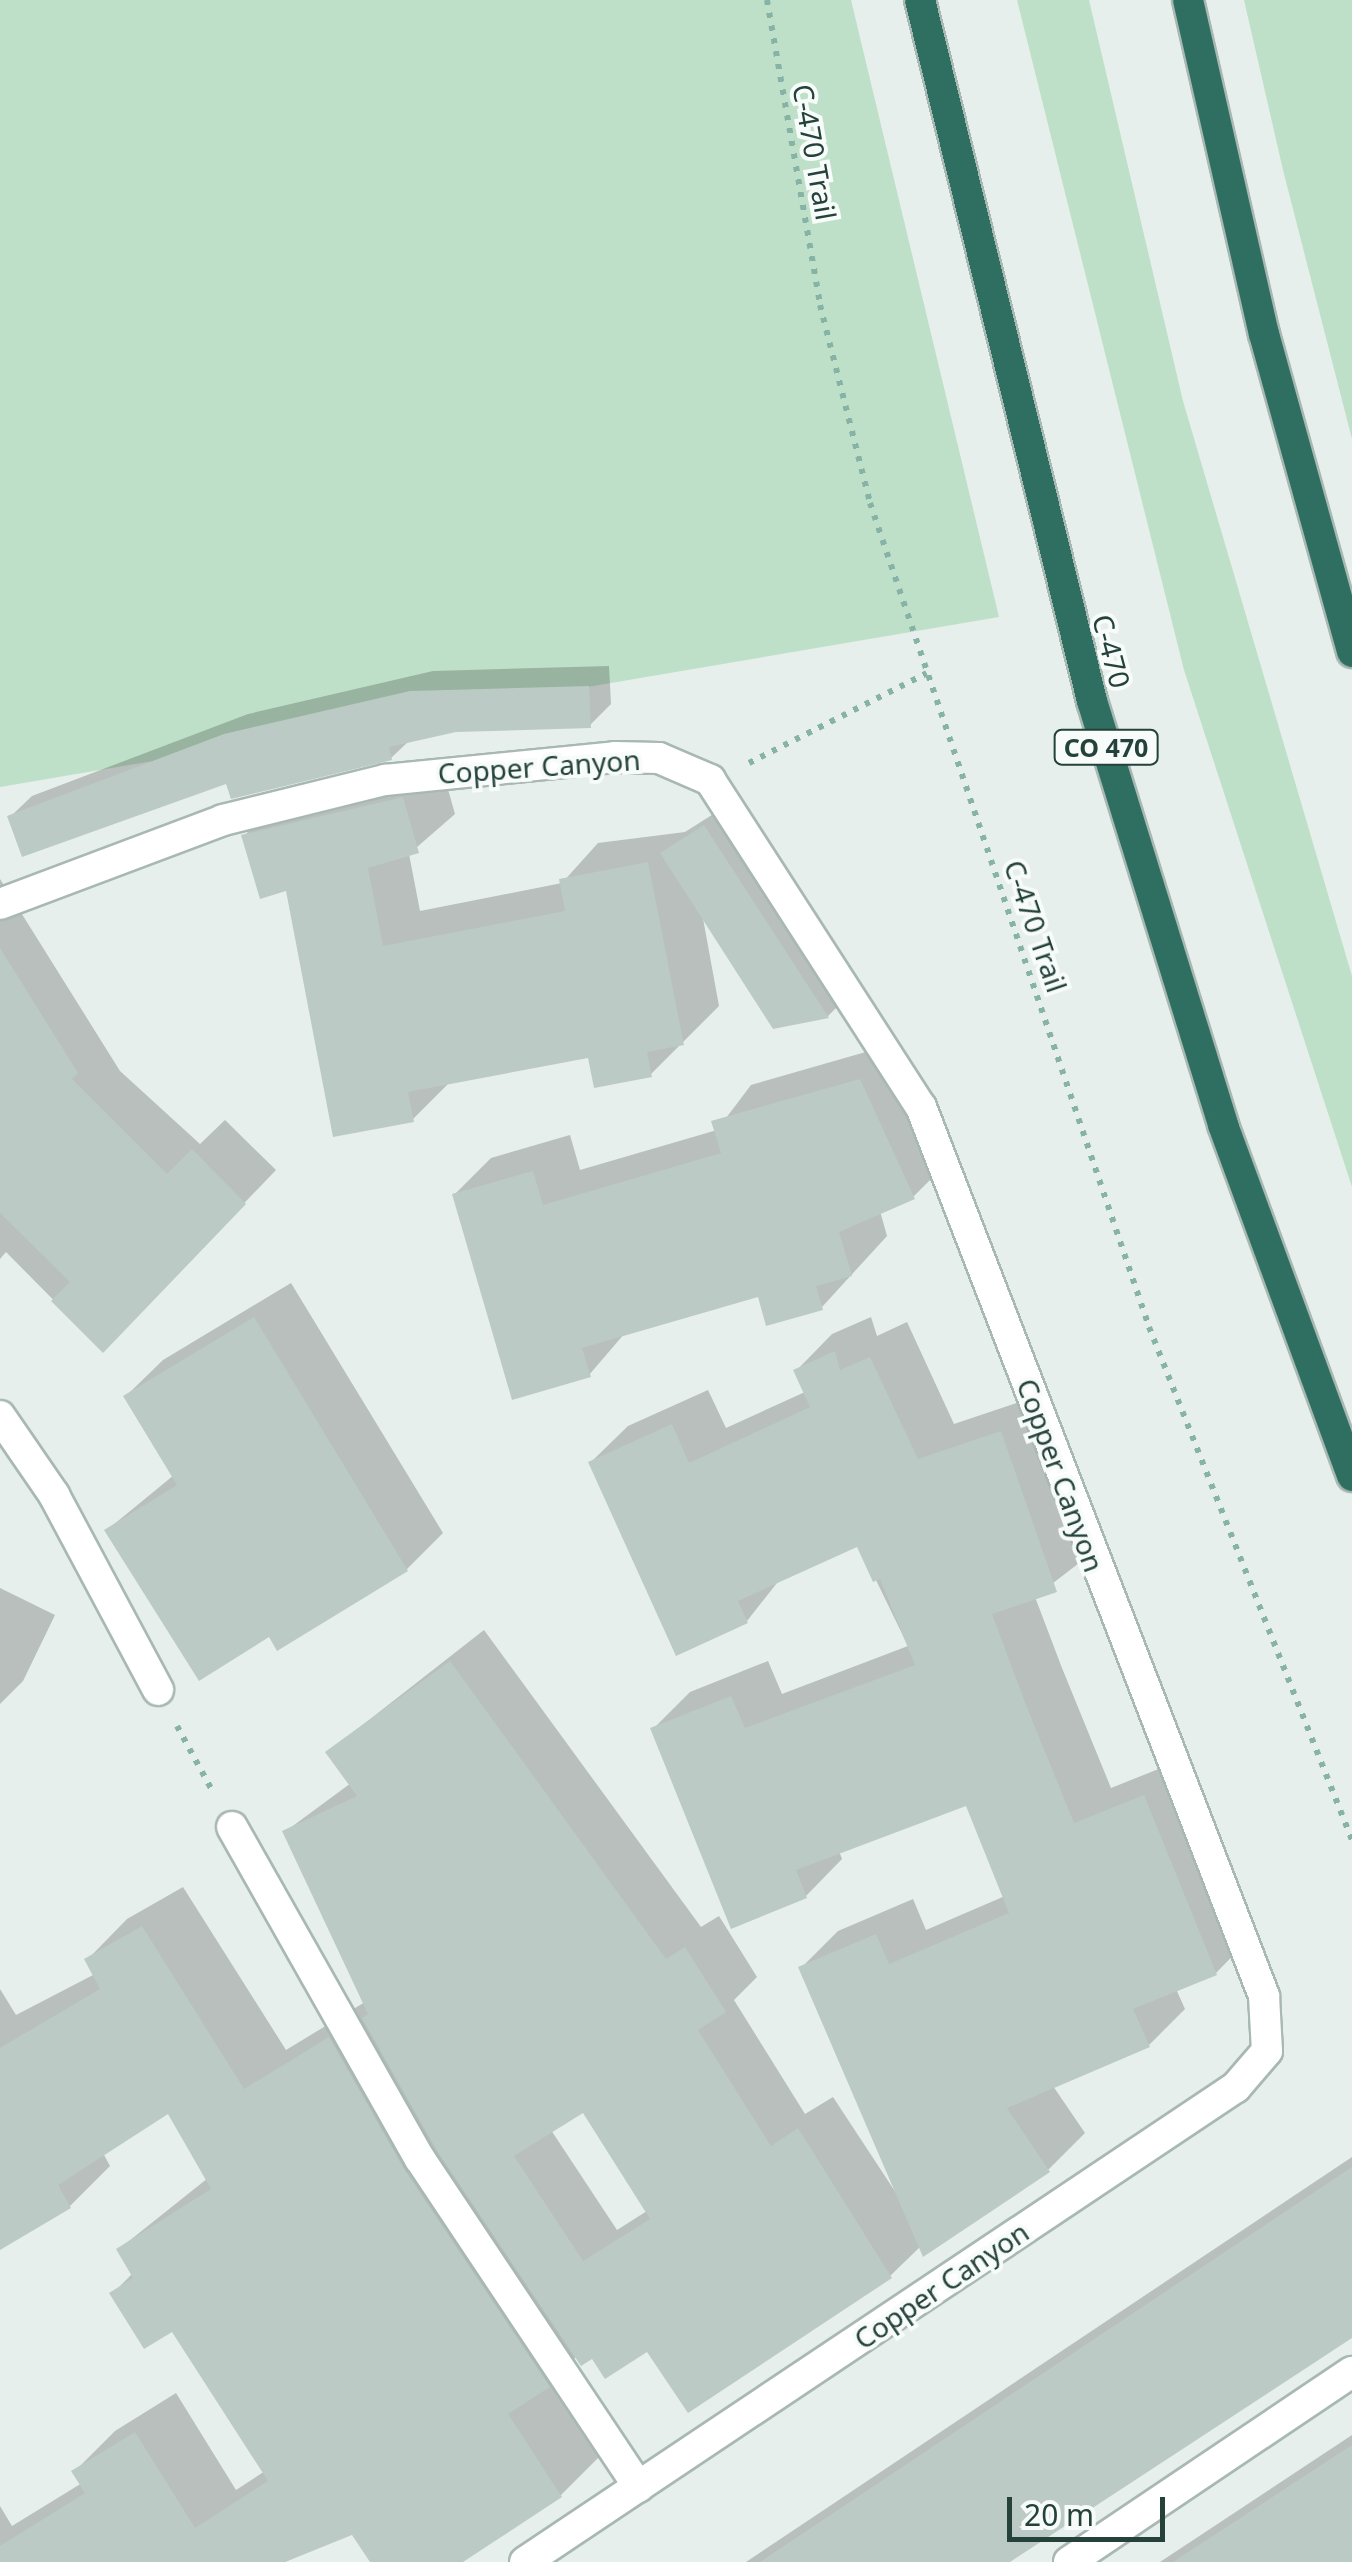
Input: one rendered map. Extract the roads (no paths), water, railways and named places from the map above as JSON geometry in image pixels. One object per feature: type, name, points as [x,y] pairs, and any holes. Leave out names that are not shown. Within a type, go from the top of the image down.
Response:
[{"type":"highway","name":"C-470","points":[[920,0],[1092,701],[1223,1126],[1352,1476]]},
{"type":"highway","points":[[1188,0],[1264,334],[1352,652]]},
{"type":"lane","name":"Copper Canyon","points":[[0,904],[223,820],[385,780],[615,756],[659,758],[710,780],[921,1107],[1272,2024],[1268,2051],[1236,2087],[525,2562]]},
{"type":"lane","points":[[0,1416],[54,1495],[158,1690]]},
{"type":"lane","points":[[232,1827],[420,2159],[639,2487]]},
{"type":"lane","points":[[1069,2562],[1352,2372]]}]
